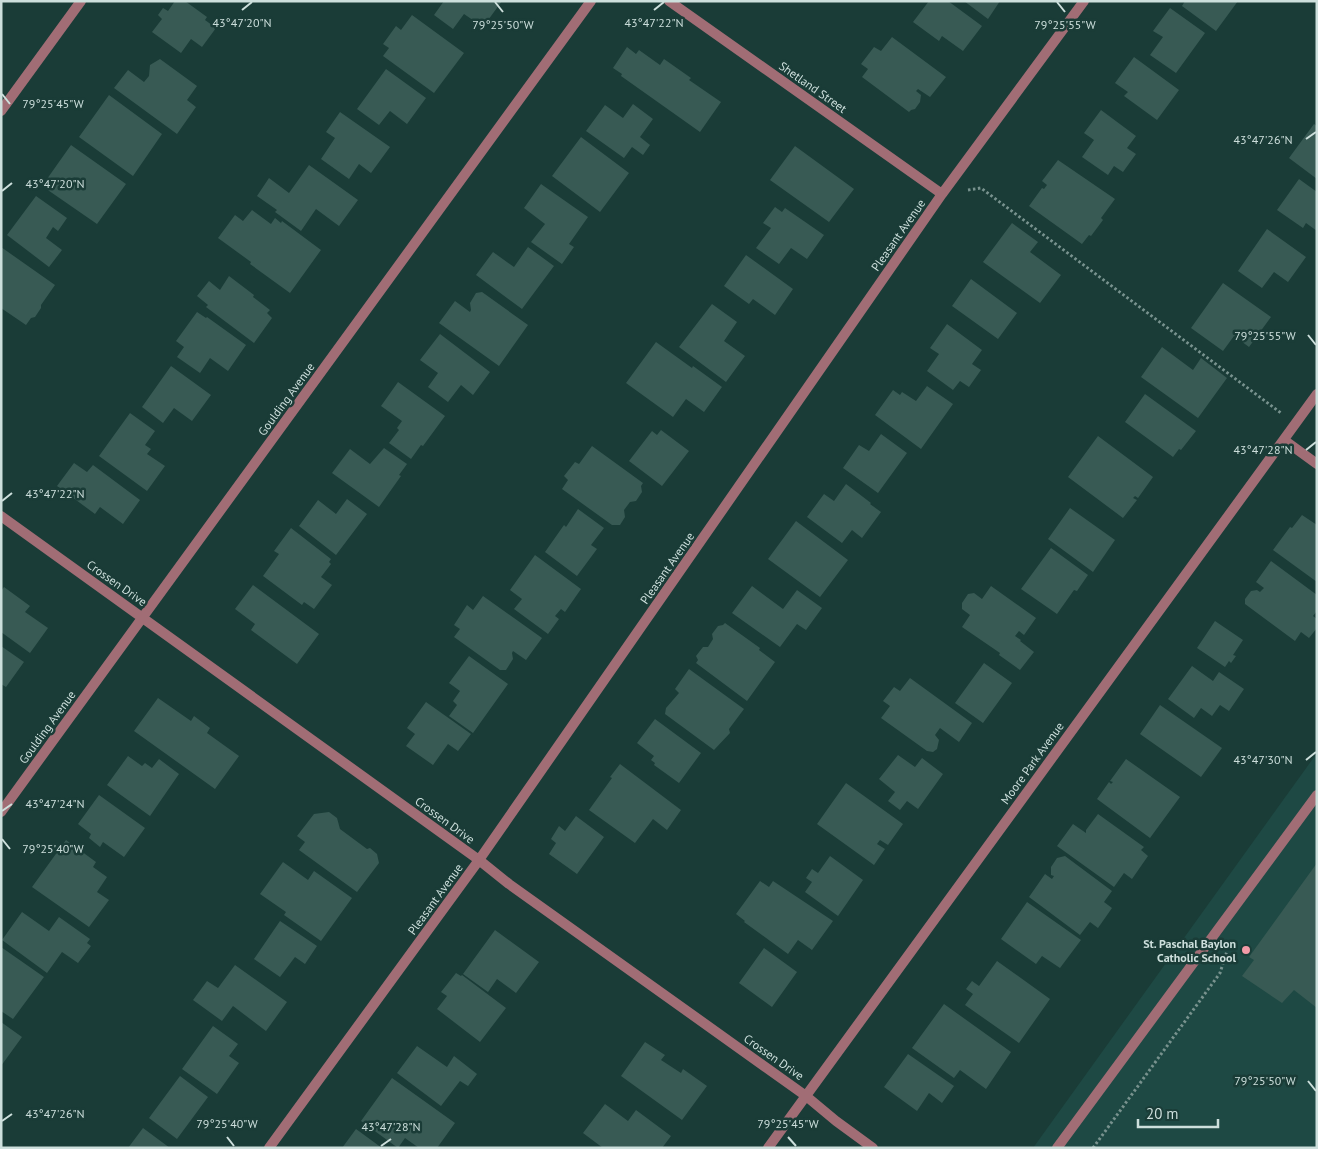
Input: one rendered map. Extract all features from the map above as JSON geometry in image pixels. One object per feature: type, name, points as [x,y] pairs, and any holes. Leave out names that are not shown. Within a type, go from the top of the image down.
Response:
[{"type":"street","points":[[1,111],[81,1]]},
{"type":"street","name":"Goulding Avenue","points":[[1,812],[591,1]]},
{"type":"street","name":"Shetland Street","points":[[669,1],[942,194]]},
{"type":"street","name":"Pleasant Avenue","points":[[269,1148],[479,860],[942,194],[1084,1]]},
{"type":"street","name":"Moore Park Avenue","points":[[768,1148],[1317,394]]},
{"type":"street","points":[[1284,440],[1317,464]]},
{"type":"street","name":"Crossen Drive","points":[[1,516],[143,616],[517,889],[806,1096],[873,1148]]},
{"type":"street","points":[[1057,1148],[1317,795]]},
{"type":"path","points":[[942,194],[982,188],[1296,424]]},
{"type":"path","points":[[1093,1148],[1220,973],[1228,948]]},
{"type":"shaded area","name":"St. Paschal Baylon Catholic School","points":[[1317,753],[1317,1148],[1033,1148]]},
{"type":"building","points":[[175,1],[185,1],[207,17],[205,20],[216,28],[202,47],[191,39],[181,53],[152,32],[162,19],[158,15],[163,8],[168,11]]},
{"type":"building","points":[[444,1],[502,1],[483,27],[464,14],[453,29],[434,15]]},
{"type":"building","points":[[929,1],[948,1],[982,26],[963,51],[942,36],[939,41],[913,22]]},
{"type":"building","points":[[964,1],[1000,1],[988,19]]},
{"type":"building","points":[[1185,1],[1238,1],[1216,31],[1182,6]]},
{"type":"building","points":[[1170,8],[1205,33],[1176,73],[1150,55],[1163,37],[1153,31]]},
{"type":"building","points":[[412,15],[464,53],[434,93],[383,56],[389,48],[383,44],[396,26],[401,30]]},
{"type":"building","points":[[892,37],[946,77],[930,97],[918,89],[916,91],[921,95],[920,102],[915,109],[909,112],[862,77],[868,69],[861,64],[874,47],[881,51]]},
{"type":"building","points":[[627,47],[636,54],[639,50],[660,65],[664,59],[691,78],[689,80],[721,102],[700,132],[621,76],[622,74],[613,68]]},
{"type":"building","points":[[1134,57],[1179,90],[1157,120],[1124,96],[1128,92],[1115,83]]},
{"type":"building","points":[[160,59],[197,86],[187,100],[196,107],[177,134],[114,88],[128,70],[144,82],[149,76],[150,65]]},
{"type":"building","points":[[386,69],[426,98],[407,124],[390,111],[379,125],[357,109]]},
{"type":"building","points":[[109,95],[162,134],[133,176],[79,137]]},
{"type":"building","points":[[633,104],[653,119],[640,137],[650,145],[643,155],[632,147],[624,158],[586,131],[605,105],[623,118]]},
{"type":"building","points":[[1101,110],[1136,136],[1127,148],[1136,154],[1123,172],[1114,166],[1108,175],[1082,157],[1094,140],[1084,133]]},
{"type":"building","points":[[340,112],[390,147],[371,173],[359,164],[349,179],[321,159],[335,138],[326,132]]},
{"type":"building","points":[[1314,124],[1317,126],[1317,179],[1289,158]]},
{"type":"building","points":[[581,137],[629,173],[600,212],[552,176]]},
{"type":"building","points":[[71,145],[126,184],[97,224],[42,186]]},
{"type":"building","points":[[795,146],[854,189],[829,222],[770,180]]},
{"type":"building","points":[[1058,160],[1115,199],[1101,218],[1103,220],[1091,236],[1089,235],[1082,244],[1029,206],[1042,188],[1044,189],[1047,185],[1042,181]]},
{"type":"building","points":[[309,165],[358,200],[339,226],[316,209],[301,231],[257,196],[269,178],[289,193]]},
{"type":"building","points":[[1299,179],[1317,192],[1317,231],[1306,223],[1303,228],[1277,210]]},
{"type":"building","points":[[541,184],[588,217],[569,244],[574,247],[562,264],[531,242],[545,224],[524,208]]},
{"type":"building","points":[[36,196],[67,218],[58,231],[53,227],[46,238],[62,250],[49,267],[7,235]]},
{"type":"building","points":[[775,207],[782,212],[785,208],[824,235],[807,259],[791,248],[779,264],[756,248],[771,228],[763,223]]},
{"type":"building","points":[[252,210],[271,224],[275,218],[281,223],[282,221],[321,250],[290,293],[218,238],[235,215],[243,221]]},
{"type":"building","points":[[1012,223],[1038,242],[1030,252],[1061,275],[1040,303],[983,262]]},
{"type":"building","points":[[1267,229],[1306,257],[1288,282],[1274,272],[1262,288],[1238,271]]},
{"type":"building","points":[[1,247],[55,285],[35,317],[31,318],[26,325],[1,308]]},
{"type":"building","points":[[528,247],[554,266],[522,309],[476,275],[493,252],[514,267]]},
{"type":"building","points":[[746,255],[793,289],[775,315],[753,299],[749,304],[724,286]]},
{"type":"building","points":[[229,276],[270,310],[267,313],[272,318],[254,343],[206,307],[208,305],[197,296],[209,281],[220,290]]},
{"type":"building","points":[[971,279],[1017,313],[998,339],[952,306]]},
{"type":"building","points":[[1223,283],[1271,317],[1249,347],[1234,336],[1223,351],[1191,328]]},
{"type":"building","points":[[482,292],[528,325],[499,366],[439,323],[455,301],[470,312],[470,303],[476,293]]},
{"type":"building","points":[[712,304],[737,322],[724,341],[745,356],[726,382],[679,347]]},
{"type":"building","points":[[197,312],[246,345],[228,371],[210,358],[200,373],[177,357],[184,347],[176,341]]},
{"type":"building","points":[[947,324],[982,350],[972,364],[981,370],[969,387],[960,381],[953,390],[927,371],[939,354],[930,348]]},
{"type":"building","points":[[440,334],[490,372],[473,395],[461,385],[448,402],[428,387],[438,373],[420,360]]},
{"type":"building","points":[[656,342],[722,387],[704,412],[686,399],[673,417],[626,383]]},
{"type":"building","points":[[1162,347],[1193,370],[1201,358],[1227,378],[1198,418],[1141,377]]},
{"type":"building","points":[[171,366],[211,395],[192,421],[174,408],[163,423],[142,407]]},
{"type":"building","points":[[398,382],[445,416],[411,459],[389,443],[399,430],[397,428],[402,421],[381,406]]},
{"type":"building","points":[[927,386],[953,404],[921,449],[875,415],[893,390],[900,395],[902,392],[916,401]]},
{"type":"building","points":[[1145,394],[1196,431],[1173,457],[1125,422]]},
{"type":"building","points":[[130,413],[155,431],[145,445],[151,449],[147,454],[165,466],[147,491],[99,456]]},
{"type":"building","points":[[661,430],[689,451],[662,486],[629,461],[652,431],[657,435]]},
{"type":"building","points":[[881,434],[907,453],[878,493],[843,468],[859,445],[869,451]]},
{"type":"building","points":[[1098,436],[1153,477],[1138,498],[1135,496],[1133,498],[1137,500],[1123,518],[1068,477]]},
{"type":"building","points":[[592,446],[643,483],[641,486],[642,492],[636,501],[630,502],[624,510],[625,517],[620,525],[612,525],[562,489],[568,480],[564,476],[575,462],[579,464]]},
{"type":"building","points":[[384,448],[407,464],[399,475],[401,476],[379,507],[332,473],[350,449],[370,464]]},
{"type":"building","points":[[74,463],[87,472],[93,465],[140,500],[123,524],[100,507],[95,514],[57,486]]},
{"type":"building","points":[[846,484],[881,512],[862,538],[852,530],[842,543],[807,517],[824,494],[834,501]]},
{"type":"building","points":[[347,499],[367,514],[336,555],[299,526],[318,500],[336,514]]},
{"type":"building","points":[[1070,508],[1115,540],[1093,572],[1048,539]]},
{"type":"building","points":[[578,509],[604,528],[591,545],[597,549],[577,576],[545,552]]},
{"type":"building","points":[[1302,515],[1317,525],[1317,582],[1273,550],[1290,527],[1292,528]]},
{"type":"building","points":[[796,521],[848,560],[820,597],[768,559]]},
{"type":"building","points":[[291,528],[331,559],[329,562],[331,564],[321,577],[332,585],[314,609],[304,602],[302,605],[263,576],[279,554],[274,551]]},
{"type":"building","points":[[1051,548],[1088,575],[1077,591],[1074,590],[1057,614],[1021,589]]},
{"type":"building","points":[[535,555],[581,589],[565,612],[561,609],[555,616],[559,619],[548,634],[514,609],[522,599],[510,590]]},
{"type":"building","points":[[1271,561],[1317,595],[1317,611],[1313,616],[1317,619],[1317,628],[1309,638],[1301,632],[1295,641],[1245,604],[1245,599],[1251,591],[1257,590],[1260,592],[1264,588],[1256,582]]},
{"type":"building","points":[[253,585],[319,634],[297,664],[251,630],[255,624],[235,609]]},
{"type":"building","points":[[752,586],[783,609],[797,590],[822,608],[806,630],[797,624],[780,647],[732,613]]},
{"type":"building","points":[[991,586],[1036,618],[1024,635],[1019,631],[1015,636],[1034,652],[1020,670],[999,655],[1000,653],[962,627],[970,615],[962,609],[962,603],[968,594],[974,593],[982,599]]},
{"type":"building","points":[[4,587],[30,606],[25,612],[48,628],[30,653],[1,632],[1,591]]},
{"type":"building","points":[[483,596],[542,638],[526,660],[513,651],[513,659],[506,670],[500,670],[454,637],[460,629],[454,625],[467,605],[473,610]]},
{"type":"building","points":[[1215,621],[1243,640],[1233,655],[1236,656],[1225,667],[1197,648]]},
{"type":"building","points":[[725,623],[760,648],[759,650],[775,662],[747,701],[696,663],[698,660],[696,656],[703,647],[708,647],[713,639],[712,634],[718,626]]},
{"type":"building","points":[[1,646],[24,662],[6,687],[1,684]]},
{"type":"building","points":[[469,656],[508,684],[473,733],[449,716],[457,705],[453,701],[460,691],[449,683]]},
{"type":"building","points":[[984,663],[1012,683],[983,723],[955,703]]},
{"type":"building","points":[[1192,666],[1213,681],[1219,672],[1244,689],[1229,711],[1220,705],[1212,716],[1201,708],[1194,718],[1168,699]]},
{"type":"building","points":[[689,669],[744,709],[729,729],[730,733],[714,750],[665,714],[666,708],[679,693],[675,689]]},
{"type":"building","points":[[910,678],[972,723],[959,742],[940,728],[935,735],[939,740],[937,749],[933,752],[927,751],[881,718],[890,706],[883,701],[894,687],[900,691]]},
{"type":"building","points":[[158,698],[191,721],[194,716],[210,728],[207,733],[239,756],[215,789],[134,731]]},
{"type":"building","points":[[426,702],[471,734],[458,751],[448,744],[433,765],[406,746],[415,734],[407,728]]},
{"type":"building","points":[[1160,705],[1222,748],[1201,777],[1140,734]]},
{"type":"building","points":[[655,719],[701,753],[679,783],[654,765],[655,763],[651,760],[654,756],[637,743]]},
{"type":"building","points":[[898,755],[915,767],[922,758],[943,774],[918,809],[907,801],[900,810],[888,801],[895,792],[879,779]]},
{"type":"building","points":[[128,756],[142,766],[145,763],[152,768],[159,759],[179,774],[150,816],[107,785]]},
{"type":"building","points":[[1126,759],[1180,797],[1150,838],[1097,799],[1109,782],[1111,784],[1113,782],[1110,781]]},
{"type":"building","points":[[620,764],[681,810],[667,830],[653,819],[635,843],[589,810]]},
{"type":"building","points":[[846,783],[903,824],[888,845],[880,840],[877,844],[885,849],[874,865],[817,824]]},
{"type":"building","points":[[99,795],[145,828],[124,857],[103,842],[100,847],[89,838],[91,834],[78,824]]},
{"type":"building","points":[[329,812],[337,818],[340,829],[377,854],[379,863],[357,892],[299,850],[305,842],[297,836],[314,814]]},
{"type":"building","points":[[1098,814],[1144,847],[1141,850],[1148,856],[1132,879],[1124,873],[1114,887],[1057,846],[1073,824],[1086,833],[1086,830]]},
{"type":"building","points":[[576,816],[604,837],[577,874],[549,854],[556,843],[551,839],[559,826],[565,831]]},
{"type":"building","points":[[66,840],[96,862],[93,867],[107,877],[97,892],[109,900],[89,927],[32,887]]},
{"type":"building","points":[[830,856],[863,880],[838,916],[805,892],[812,882],[806,878],[812,869],[818,873]]},
{"type":"building","points":[[1065,856],[1112,891],[1104,902],[1112,908],[1098,928],[1090,922],[1080,935],[1029,897],[1045,874],[1052,879],[1054,876],[1051,875],[1051,867],[1057,858]]},
{"type":"building","points":[[283,862],[308,880],[314,871],[352,898],[321,941],[284,915],[286,912],[260,894]]},
{"type":"building","points":[[1317,863],[1317,1008],[1294,990],[1282,1003],[1242,976],[1254,960],[1249,957]]},
{"type":"building","points":[[760,881],[769,887],[773,881],[833,921],[812,950],[798,940],[788,954],[736,914]]},
{"type":"building","points":[[1027,902],[1081,940],[1060,968],[1042,956],[1036,964],[1001,939]]},
{"type":"building","points":[[22,912],[49,931],[59,917],[90,939],[87,943],[91,946],[78,963],[62,952],[47,973],[2,940]]},
{"type":"building","points":[[280,921],[317,946],[305,964],[295,957],[280,977],[254,959]]},
{"type":"building","points":[[495,930],[539,962],[516,993],[497,979],[488,992],[463,974]]},
{"type":"building","points":[[1,947],[44,977],[13,1019],[1,1011]]},
{"type":"building","points":[[764,948],[797,972],[772,1007],[739,983]]},
{"type":"building","points":[[997,961],[1050,999],[1019,1043],[965,1005],[973,994],[966,989],[972,981],[979,986]]},
{"type":"building","points":[[235,965],[287,1002],[266,1031],[233,1006],[222,1021],[193,1000],[207,981],[218,988]]},
{"type":"building","points":[[456,973],[462,975],[506,1008],[480,1042],[437,1009],[447,996],[441,992]]},
{"type":"building","points":[[944,1004],[1011,1052],[986,1089],[960,1070],[954,1078],[912,1048]]},
{"type":"building","points":[[1,1022],[22,1037],[1,1066]]},
{"type":"building","points":[[213,1026],[238,1044],[229,1056],[239,1063],[217,1094],[182,1069]]},
{"type":"building","points":[[645,1042],[665,1055],[661,1060],[681,1073],[683,1069],[707,1086],[682,1120],[621,1076]]},
{"type":"building","points":[[417,1046],[447,1067],[454,1056],[477,1074],[468,1086],[460,1081],[441,1106],[397,1073]]},
{"type":"building","points":[[908,1054],[954,1086],[942,1103],[929,1093],[917,1111],[884,1087]]},
{"type":"building","points":[[180,1076],[208,1097],[177,1139],[149,1118]]},
{"type":"building","points":[[392,1078],[455,1123],[437,1148],[419,1148],[405,1138],[398,1148],[361,1121]]},
{"type":"building","points":[[605,1104],[628,1121],[636,1110],[671,1136],[662,1148],[603,1148],[583,1133]]},
{"type":"building","points":[[143,1128],[170,1148],[128,1148]]},
{"type":"building","points":[[356,1129],[382,1148],[342,1148]]},
{"type":"place","name":"St. Paschal Baylon Catholic School","points":[[1246,950]]}]
